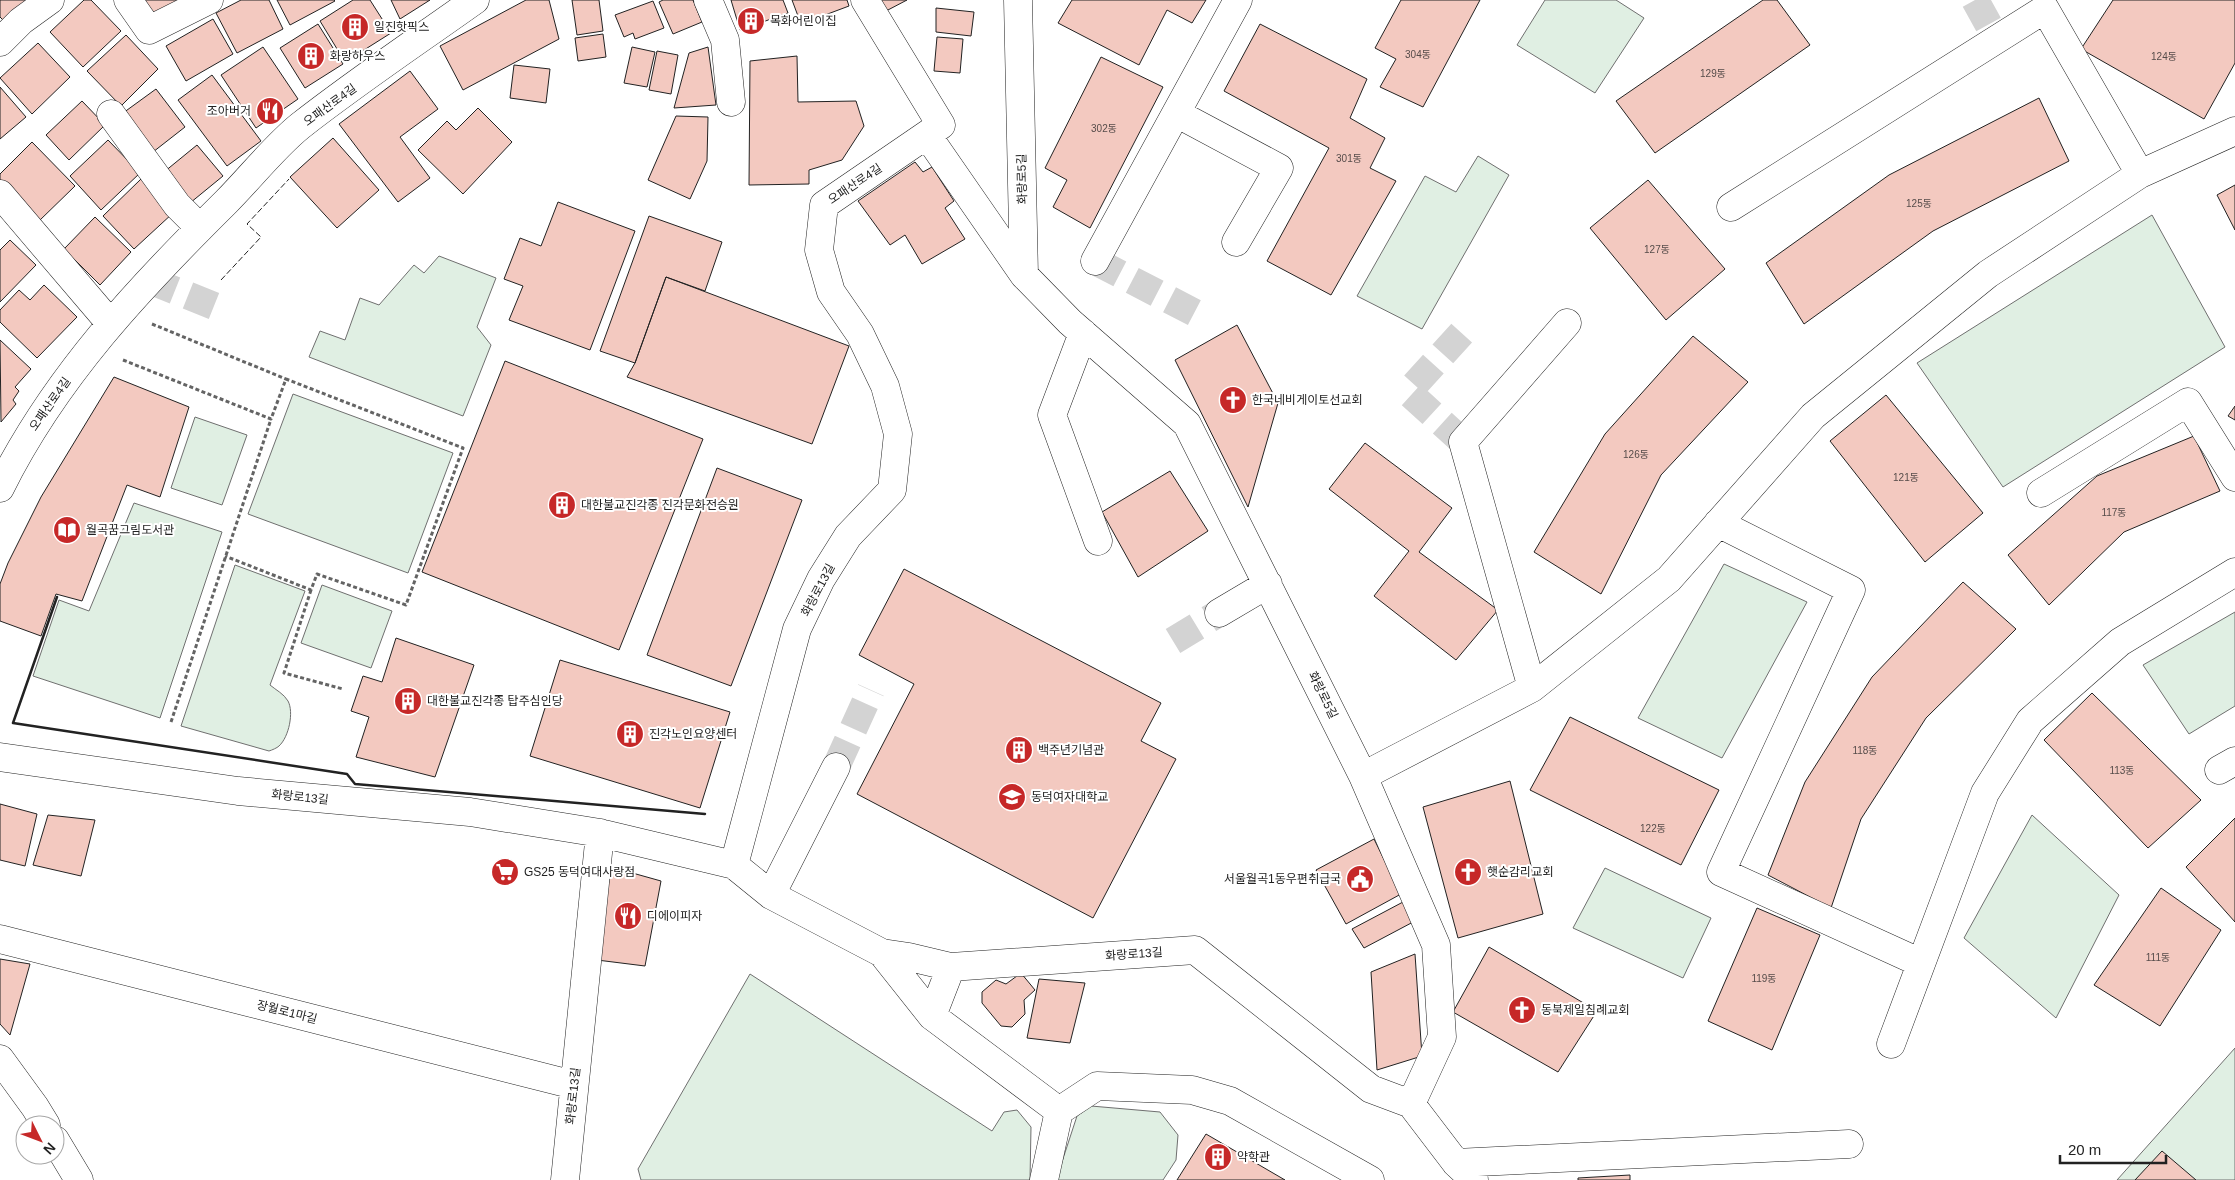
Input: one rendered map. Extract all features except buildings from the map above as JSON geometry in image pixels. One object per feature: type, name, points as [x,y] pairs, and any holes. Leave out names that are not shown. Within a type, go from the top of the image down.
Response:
[{"type":"street","points":[[0,42],[21,21],[50,0]]},
{"type":"street","points":[[128,0],[149,30],[209,0]]},
{"type":"street","name":"오패산로4길","points":[[4,468],[37,420],[110,323],[298,128],[475,0]]},
{"type":"street","points":[[708,0],[725,40],[731,102]]},
{"type":"street","name":"오패산로4길","points":[[860,334],[831,292],[819,250],[824,205],[941,126],[865,0]]},
{"type":"street","name":"화랑로5길","points":[[1018,0],[1024,275],[1083,333],[1187,424],[1363,776],[1436,946],[1442,1037],[1411,1104]]},
{"type":"street","points":[[1095,261],[1238,0]]},
{"type":"street","points":[[1731,207],[2045,9],[2140,174]]},
{"type":"street","points":[[1176,113],[1279,168],[1236,242]]},
{"type":"street","points":[[111,114],[177,205],[200,228]]},
{"type":"street","points":[[1363,776],[1532,688],[1669,579],[1813,416],[1988,274],[2140,174],[2235,131]]},
{"type":"street","points":[[927,135],[1024,275]]},
{"type":"street","points":[[0,194],[110,323]]},
{"type":"street","points":[[1532,688],[1463,442],[1567,323]]},
{"type":"street","points":[[1083,333],[1052,415],[1098,541]]},
{"type":"street","name":"화랑로13길","points":[[734,865],[797,629],[821,580],[848,536],[892,490],[898,434],[885,386],[860,334]]},
{"type":"street","points":[[2040,493],[2188,402],[2235,477]]},
{"type":"street","points":[[1718,523],[1851,590],[1721,872],[1921,963]]},
{"type":"street","points":[[1891,1044],[1985,793],[2030,721],[2120,642],[2235,572]]},
{"type":"street","points":[[1219,613],[1268,584]]},
{"type":"street","name":"화랑로13길","points":[[0,757],[238,791],[470,812],[600,832],[734,865],[771,895],[882,953],[951,967],[1195,950],[1371,1090],[1411,1104]]},
{"type":"street","points":[[771,895],[836,767]]},
{"type":"street","name":"화랑로13길","points":[[565,1180],[600,832]]},
{"type":"street","name":"장월로1마길","points":[[0,939],[574,1086]]},
{"type":"street","points":[[882,953],[932,1016],[1059,1111]]},
{"type":"street","points":[[932,1016],[951,967]]},
{"type":"street","points":[[0,1059],[39,1115]]},
{"type":"street","points":[[1044,1180],[1059,1111],[1097,1086],[1192,1090],[1230,1101],[1370,1180]]},
{"type":"street","points":[[1411,1104],[1465,1172],[1849,1144]]},
{"type":"street","points":[[65,1157],[79,1180]]},
{"type":"path","points":[[143,321],[463,448],[406,605],[317,574],[284,673],[343,689]]},
{"type":"path","points":[[123,360],[271,419]]},
{"type":"path","points":[[171,722],[225,556],[286,379]]},
{"type":"path","points":[[225,556],[311,590]]},
{"type":"green space","points":[[1545,0],[1616,0],[1644,18],[1595,93],[1517,45]]},
{"type":"green space","points":[[1478,156],[1509,175],[1422,329],[1357,296],[1425,176],[1456,192]]},
{"type":"green space","points":[[2152,215],[2225,347],[2003,487],[1917,363]]},
{"type":"green space","points":[[439,256],[496,278],[477,327],[491,345],[463,416],[309,357],[320,331],[345,340],[360,298],[379,305],[414,265],[424,273]]},
{"type":"green space","points":[[293,394],[453,453],[408,573],[248,514]]},
{"type":"green space","points":[[195,417],[247,435],[222,505],[171,488]]},
{"type":"green space","points":[[134,503],[222,532],[160,718],[33,676],[59,600],[89,611]]},
{"type":"green space","points":[[1724,564],[1807,602],[1722,758],[1638,718]]},
{"type":"green space","points":[[235,565],[305,591],[270,685],[288,701],[291,711],[290,724],[283,742],[278,747],[269,751],[181,726]]},
{"type":"green space","points":[[322,585],[392,611],[371,668],[301,643]]},
{"type":"green space","points":[[2235,612],[2235,706],[2189,734],[2143,665]]},
{"type":"green space","points":[[2032,815],[2119,895],[2056,1018],[1964,938]]},
{"type":"green space","points":[[1605,868],[1711,918],[1683,978],[1573,928]]},
{"type":"green space","points":[[750,974],[992,1131],[1004,1112],[1017,1110],[1031,1127],[1030,1180],[641,1180],[638,1169]]},
{"type":"green space","points":[[2235,1048],[2235,1180],[2117,1180]]},
{"type":"green space","points":[[1091,1106],[1160,1112],[1178,1135],[1176,1160],[1163,1180],[1056,1180],[1077,1116]]},
{"type":"tunnel","points":[[1975,0],[1996,38]]},
{"type":"tunnel","points":[[1095,261],[1195,313]]},
{"type":"tunnel","points":[[149,280],[219,308]]},
{"type":"tunnel","points":[[1463,442],[1408,392],[1470,324]]},
{"type":"tunnel","points":[[1173,641],[1219,613]]},
{"type":"tunnel","points":[[836,767],[871,690]]},
{"type":"fence","points":[[221,280],[261,237],[247,224],[289,179]]},
{"type":"wall","points":[[57,597],[13,723],[347,774],[355,784],[705,814]]},
{"type":"place","name":"목화어린이집","points":[[751,21]]},
{"type":"place","name":"일진핫픽스","points":[[355,27]]},
{"type":"place","name":"화랑하우스","points":[[311,56]]},
{"type":"place","name":"조아버거","points":[[270,111]]},
{"type":"place","name":"한국네비게이토선교회","points":[[1233,400]]},
{"type":"place","name":"대한불교진각종 진각문화전승원","points":[[562,505]]},
{"type":"place","name":"월곡꿈그림도서관","points":[[67,530]]},
{"type":"place","name":"대한불교진각종 탑주심인당","points":[[408,701]]},
{"type":"place","name":"진각노인요양센터","points":[[630,734]]},
{"type":"place","name":"백주년기념관","points":[[1019,750]]},
{"type":"place","name":"동덕여자대학교","points":[[1012,797]]},
{"type":"place","name":"GS25 동덕여대사랑점","points":[[505,872]]},
{"type":"place","name":"햇순감리교회","points":[[1468,872]]},
{"type":"place","name":"서울월곡1동우편취급국","points":[[1360,879]]},
{"type":"place","name":"디에이피자","points":[[628,916]]},
{"type":"place","name":"동북제일침례교회","points":[[1522,1010]]},
{"type":"place","name":"약학관","points":[[1218,1157]]}]
